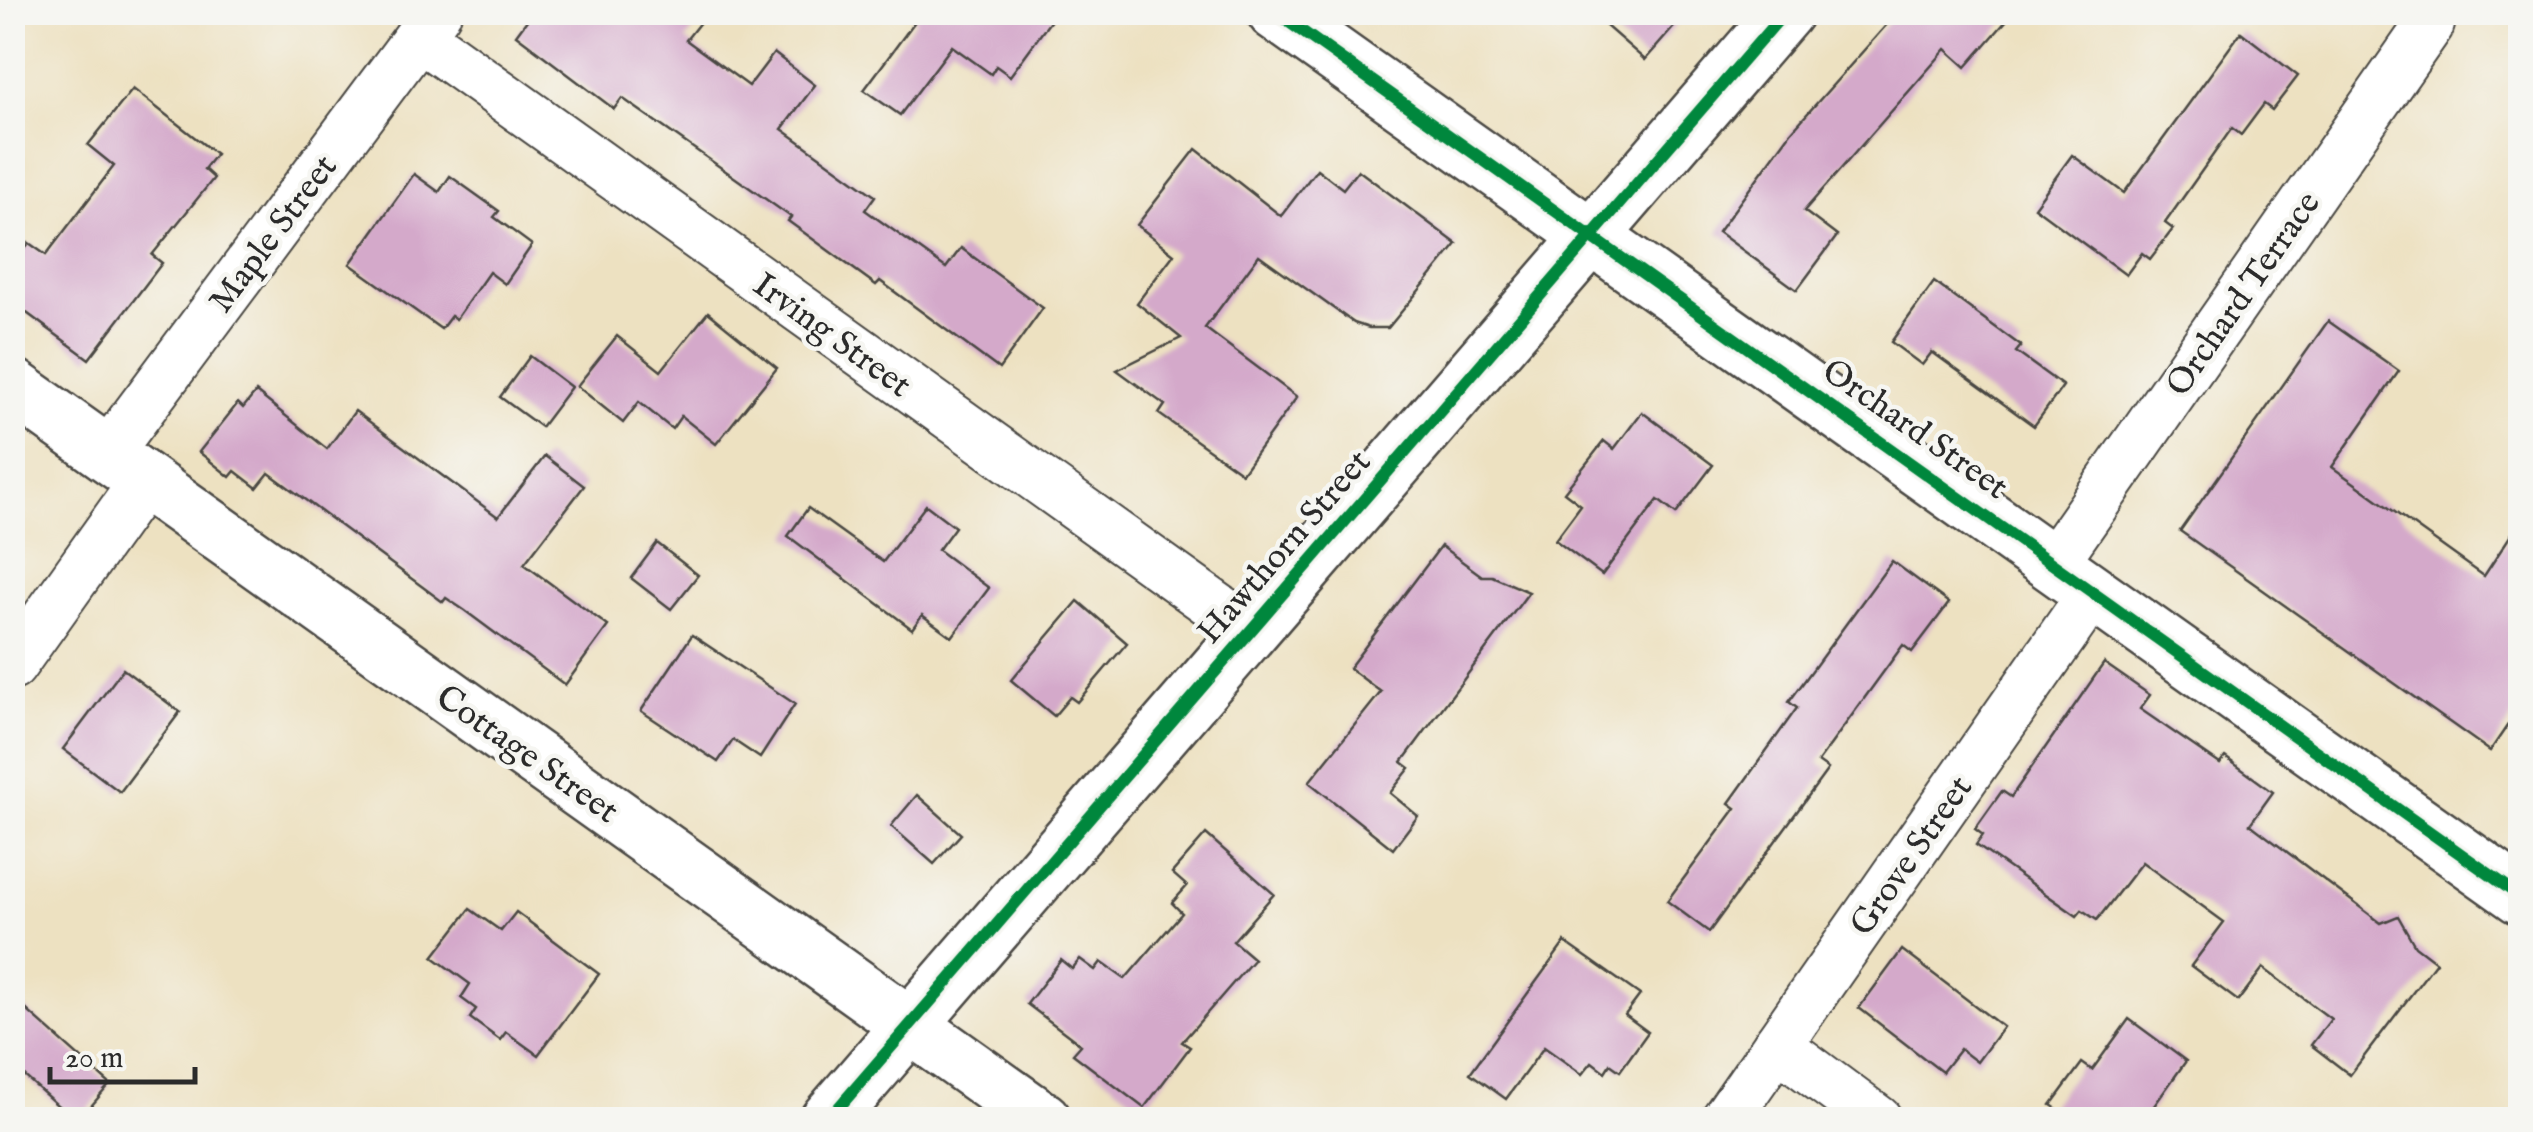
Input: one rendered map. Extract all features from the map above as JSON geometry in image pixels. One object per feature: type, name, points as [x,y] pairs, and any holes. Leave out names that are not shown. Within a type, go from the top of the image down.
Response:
[{"type":"main road","name":"Orchard Street","points":[[1275,12],[2520,896]]},
{"type":"main road","name":"Hawthorn Street","points":[[828,1120],[1785,12]]},
{"type":"main road","name":"Cottage Street","points":[[12,386],[1044,1120]]},
{"type":"street","name":"Maple Street","points":[[12,666],[126,467],[428,24]]},
{"type":"street","name":"Irving Street","points":[[428,24],[1250,630]]},
{"type":"street","name":"Orchard Terrace","points":[[2074,576],[2430,24]]},
{"type":"street","name":"Grove Street","points":[[1725,1120],[1777,1045],[2074,576]]},
{"type":"street","points":[[1777,1045],[1878,1120]]},
{"type":"building","points":[[533,12],[708,12],[686,40],[749,86],[774,53],[815,85],[782,129],[875,196],[865,210],[946,268],[961,248],[1043,308],[999,369],[880,281],[876,285],[788,221],[791,217],[622,98],[614,109],[516,35]]},
{"type":"building","points":[[906,12],[1057,12],[1010,76],[996,66],[991,74],[952,46],[900,115],[864,90],[916,20]]},
{"type":"building","points":[[1590,12],[1687,12],[1645,60]]},
{"type":"building","points":[[1898,12],[2014,12],[1966,67],[1946,49],[1804,211],[1837,236],[1797,290],[1718,232],[1791,132]]},
{"type":"building","points":[[2241,32],[2298,76],[2272,110],[2264,104],[2241,135],[2232,128],[2165,223],[2173,229],[2150,259],[2142,253],[2126,275],[2034,207],[2072,155],[2124,193]]},
{"type":"building","points":[[133,89],[216,154],[204,169],[214,178],[152,255],[162,263],[89,359],[12,302],[12,265],[29,243],[46,255],[114,166],[88,145]]},
{"type":"building","points":[[1196,149],[1281,216],[1317,169],[1343,189],[1358,170],[1457,244],[1388,328],[1354,323],[1259,255],[1205,328],[1297,397],[1242,473],[1159,414],[1165,405],[1117,370],[1181,338],[1137,303],[1174,254],[1137,225]]},
{"type":"building","points":[[414,174],[439,192],[450,176],[499,211],[494,217],[532,245],[505,284],[489,272],[456,319],[451,316],[441,329],[350,264]]},
{"type":"building","points":[[1934,282],[2021,346],[2016,352],[2063,386],[2034,426],[1932,352],[1922,365],[1891,342]]},
{"type":"building","points":[[708,312],[777,368],[716,444],[681,416],[672,429],[639,402],[623,423],[577,386],[617,336],[661,371]]},
{"type":"building","points":[[2328,321],[2399,371],[2332,467],[2484,576],[2520,521],[2520,707],[2490,751],[2180,531]]},
{"type":"building","points":[[530,356],[571,387],[541,427],[500,397]]},
{"type":"building","points":[[256,392],[327,449],[355,411],[498,517],[545,456],[584,486],[524,564],[608,626],[565,685],[464,610],[446,598],[443,602],[269,473],[257,488],[235,471],[230,477],[199,452],[238,403],[243,408]]},
{"type":"building","points":[[1642,412],[1713,465],[1676,514],[1658,500],[1602,575],[1555,540],[1581,505],[1564,492],[1604,441],[1614,449]]},
{"type":"building","points":[[926,505],[955,527],[938,550],[989,588],[952,637],[922,615],[912,629],[788,536],[808,508],[883,562]]},
{"type":"building","points":[[657,543],[698,575],[671,609],[631,578]]},
{"type":"building","points":[[1441,546],[1482,576],[1492,576],[1529,592],[1402,762],[1410,768],[1390,793],[1418,816],[1393,849],[1309,782],[1381,692],[1349,668]]},
{"type":"building","points":[[1892,561],[1949,603],[1912,652],[1903,645],[1818,762],[1828,769],[1709,932],[1667,901],[1736,808],[1729,803],[1797,708],[1789,702]]},
{"type":"building","points":[[1078,601],[1127,643],[1077,702],[1070,697],[1054,716],[1011,680]]},
{"type":"building","points":[[692,635],[795,704],[760,758],[733,740],[718,762],[641,711]]},
{"type":"building","points":[[2104,663],[2150,695],[2140,709],[2220,764],[2225,757],[2273,792],[2250,824],[2381,923],[2398,916],[2415,946],[2436,962],[2350,1075],[2311,1045],[2331,1019],[2263,968],[2238,1001],[2191,966],[2224,922],[2142,862],[2097,920],[2082,910],[2077,916],[1976,845],[1983,835],[1975,829],[2002,791],[2011,797]]},
{"type":"building","points":[[123,669],[180,712],[120,792],[63,749]]},
{"type":"building","points":[[917,795],[961,834],[934,864],[891,826]]},
{"type":"building","points":[[1206,834],[1274,894],[1233,941],[1254,959],[1182,1042],[1190,1047],[1144,1108],[1073,1054],[1081,1045],[1027,1004],[1061,960],[1072,969],[1080,959],[1095,970],[1101,962],[1125,979],[1182,913],[1172,903],[1187,886],[1172,873]]},
{"type":"building","points":[[470,909],[501,931],[516,912],[599,974],[538,1055],[506,1032],[500,1040],[470,1018],[476,1009],[461,998],[470,984],[433,957]]},
{"type":"building","points":[[1565,942],[1640,995],[1625,1015],[1648,1032],[1620,1071],[1610,1064],[1605,1072],[1592,1062],[1582,1074],[1544,1047],[1506,1099],[1470,1073]]},
{"type":"building","points":[[1902,950],[2003,1027],[1977,1062],[1960,1049],[1942,1072],[1859,1008]]},
{"type":"building","points":[[12,997],[110,1084],[79,1120],[74,1120],[12,1065]]},
{"type":"building","points":[[2129,1019],[2186,1061],[2144,1120],[2074,1120],[2051,1105],[2082,1063],[2092,1070]]},
{"type":"cycle path","points":[[1275,12],[2520,896]]},
{"type":"cycle path","points":[[828,1120],[1785,12]]}]
